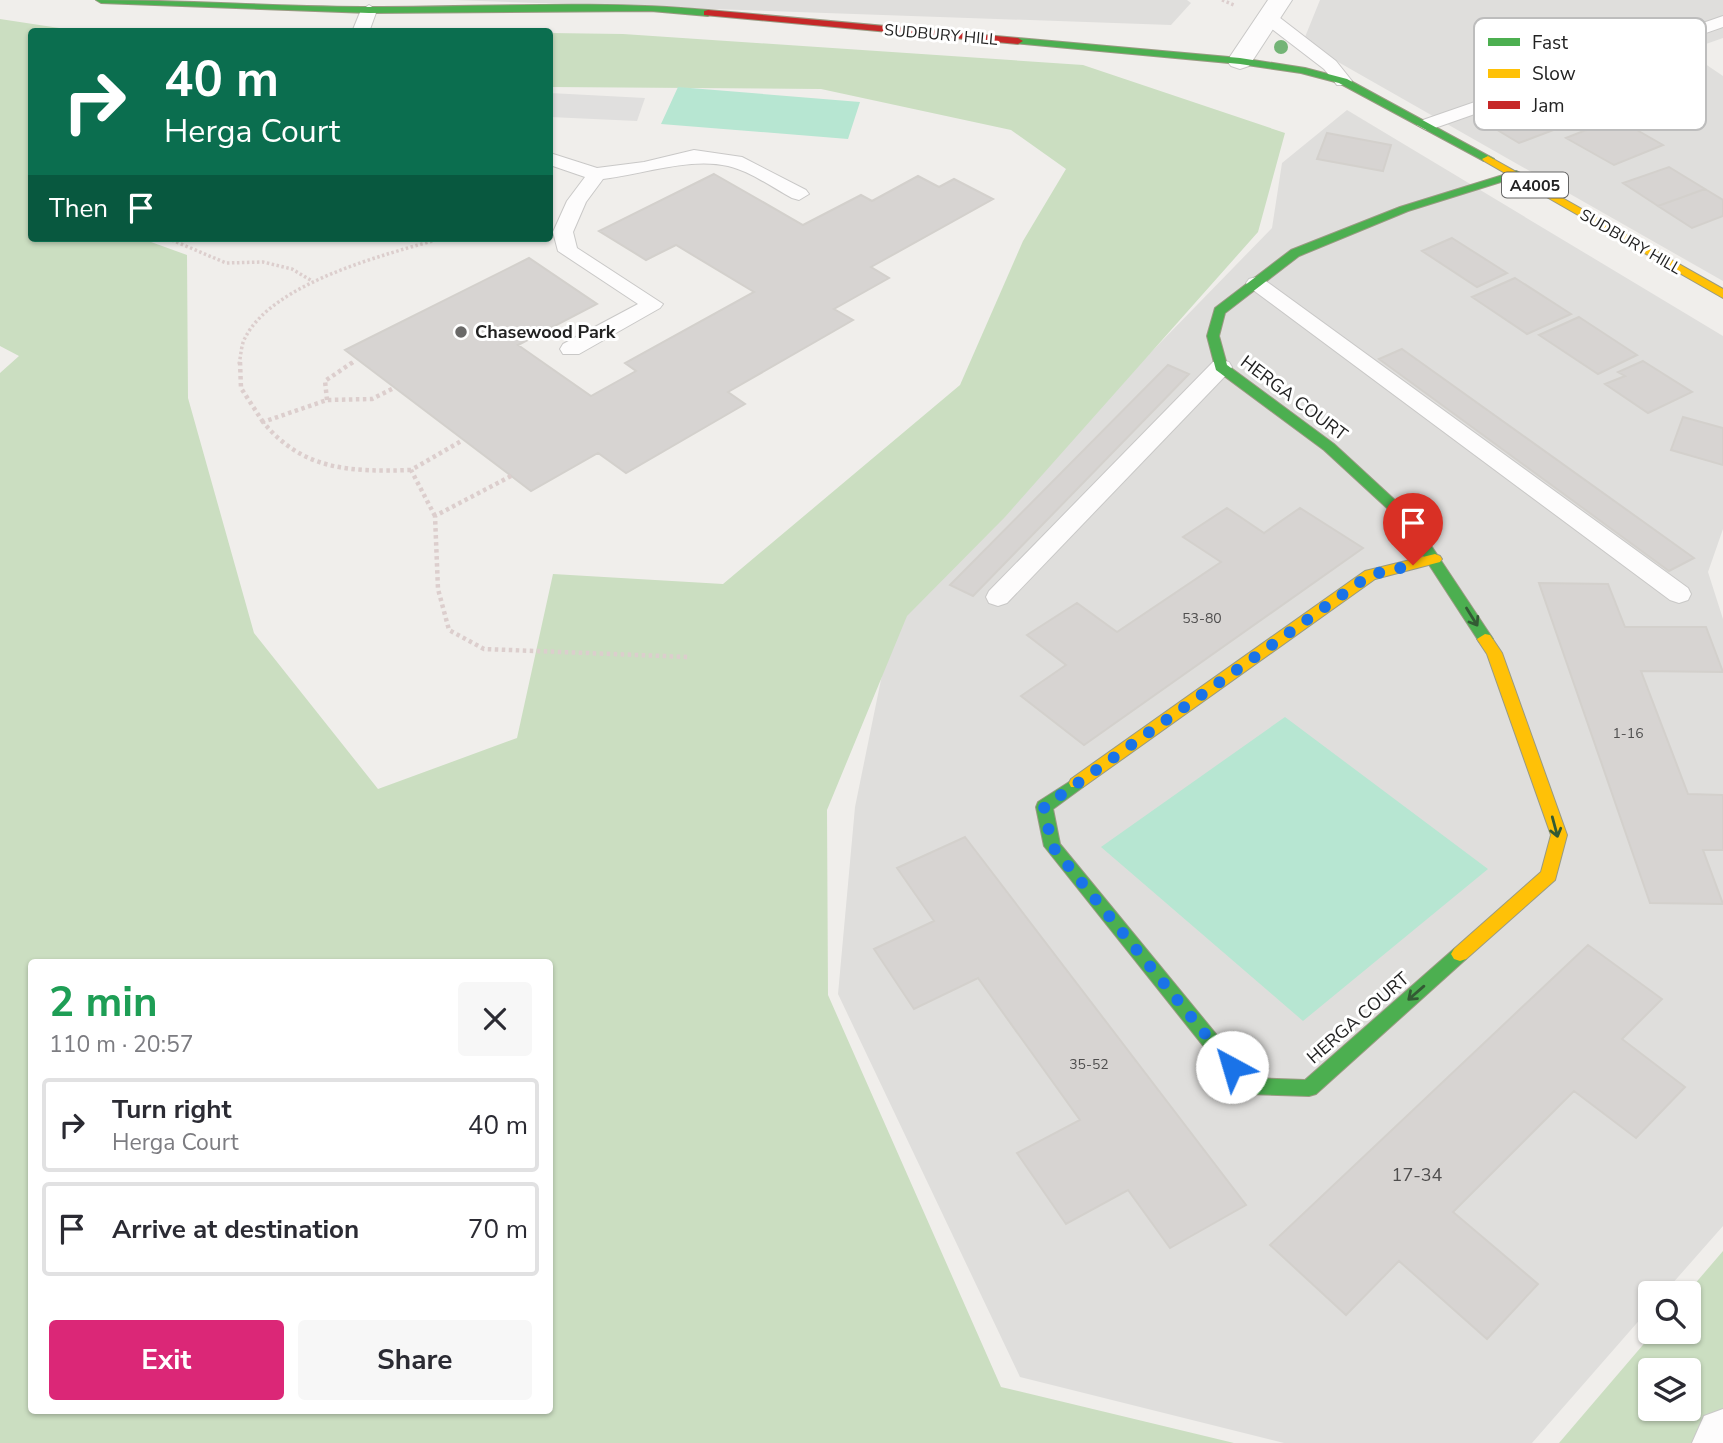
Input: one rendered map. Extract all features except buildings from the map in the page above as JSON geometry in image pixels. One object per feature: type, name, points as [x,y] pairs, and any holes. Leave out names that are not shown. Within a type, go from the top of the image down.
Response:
[{"type":"street","name":"SUDBURY HILL","points":[[101,0],[369,10],[651,8],[1240,61],[1301,70],[1343,81],[1426,125],[1723,294]]},
{"type":"street","points":[[1240,61],[1274,9]]},
{"type":"street","name":"HERGA COURT","points":[[1435,559],[1370,575],[1044,807],[1052,846],[1247,1086],[1309,1088],[1549,876],[1559,835],[1494,653],[1435,559],[1405,517],[1329,447],[1221,367],[1213,336],[1219,311],[1295,253],[1404,209],[1516,174]]},
{"type":"street","points":[[1718,1443],[1723,1435]]},
{"type":"lane","points":[[1274,9],[1343,81]]},
{"type":"lane","points":[[362,28],[369,10]]},
{"type":"lane","points":[[1706,26],[1723,20]]},
{"type":"lane","points":[[1426,125],[1474,108]]},
{"type":"lane","points":[[553,160],[597,174],[644,168],[694,156],[735,161],[799,194]]},
{"type":"lane","points":[[571,349],[653,304],[568,251],[563,232],[577,201],[597,174]]},
{"type":"lane","points":[[1256,283],[1678,594]]},
{"type":"lane","points":[[998,597],[1221,367]]},
{"type":"path","points":[[176,242],[226,263],[263,262],[292,269],[313,281]]},
{"type":"path","points":[[431,242],[313,281],[284,297],[252,322],[238,357],[240,389],[274,438],[314,463],[365,472],[411,470],[463,440]]},
{"type":"path","points":[[327,400],[325,381],[354,362]]},
{"type":"path","points":[[263,422],[327,400],[372,400],[392,389]]},
{"type":"path","points":[[411,470],[435,516],[438,589],[449,630],[484,649],[689,657]]},
{"type":"path","points":[[435,516],[511,477]]},
{"type":"shaded area","points":[[452,0],[1187,0],[1191,3],[1171,25]]},
{"type":"shaded area","points":[[1320,0],[1723,0],[1723,38],[1706,44],[1706,18],[1474,18],[1474,130],[1706,130],[1706,65],[1723,76],[1723,281],[1303,42]]},
{"type":"shaded area","points":[[553,93],[645,98],[637,121],[553,117]]},
{"type":"shaded area","points":[[1347,110],[1723,336],[1723,529],[1708,572],[1723,619],[1723,1226],[1675,1281],[1638,1281],[1638,1322],[1532,1443],[1284,1443],[1020,1377],[838,994],[855,807],[894,616],[1272,228],[1282,163]]},
{"type":"green space","points":[[0,19],[59,28],[28,28],[28,242],[151,242],[187,255],[188,398],[254,633],[378,789],[517,738],[553,574],[723,584],[960,385],[1023,241],[1066,169],[1011,130],[821,89],[553,87],[553,33],[623,34],[1083,65],[1285,133],[1258,232],[1005,517],[907,616],[827,810],[828,995],[1001,1387],[1234,1443],[0,1443],[0,373],[19,356],[0,346]]},
{"type":"green space","points":[[678,87],[860,102],[848,139],[661,124]]},
{"type":"green space","points":[[1285,717],[1488,869],[1303,1021],[1101,847]]},
{"type":"green space","points":[[1723,1251],[1723,1443],[1559,1443],[1644,1344],[1701,1344],[1701,1281],[1697,1281]]},
{"type":"traffic: fast","points":[[101,0],[369,10],[651,8],[708,13]]},
{"type":"traffic: fast","points":[[1018,41],[1240,61],[1301,70],[1343,81],[1488,159]]},
{"type":"traffic: fast","points":[[1485,639],[1405,517],[1329,447],[1221,367],[1213,336],[1219,311],[1295,253],[1404,209],[1516,174]]},
{"type":"traffic: fast","points":[[1077,783],[1044,807],[1052,846],[1247,1086],[1309,1088],[1460,954]]},
{"type":"traffic: slow","points":[[1488,159],[1723,294]]},
{"type":"traffic: slow","points":[[1077,783],[1370,575],[1435,559]]},
{"type":"traffic: slow","points":[[1460,954],[1549,875],[1559,835],[1494,653],[1485,639]]},
{"type":"traffic: jam","points":[[708,13],[1018,41]]},
{"type":"place","name":"Chasewood Park","points":[[461,332]]},
{"type":"route","points":[[1232,1067],[1052,846],[1044,807],[1370,575],[1413,565]]}]
